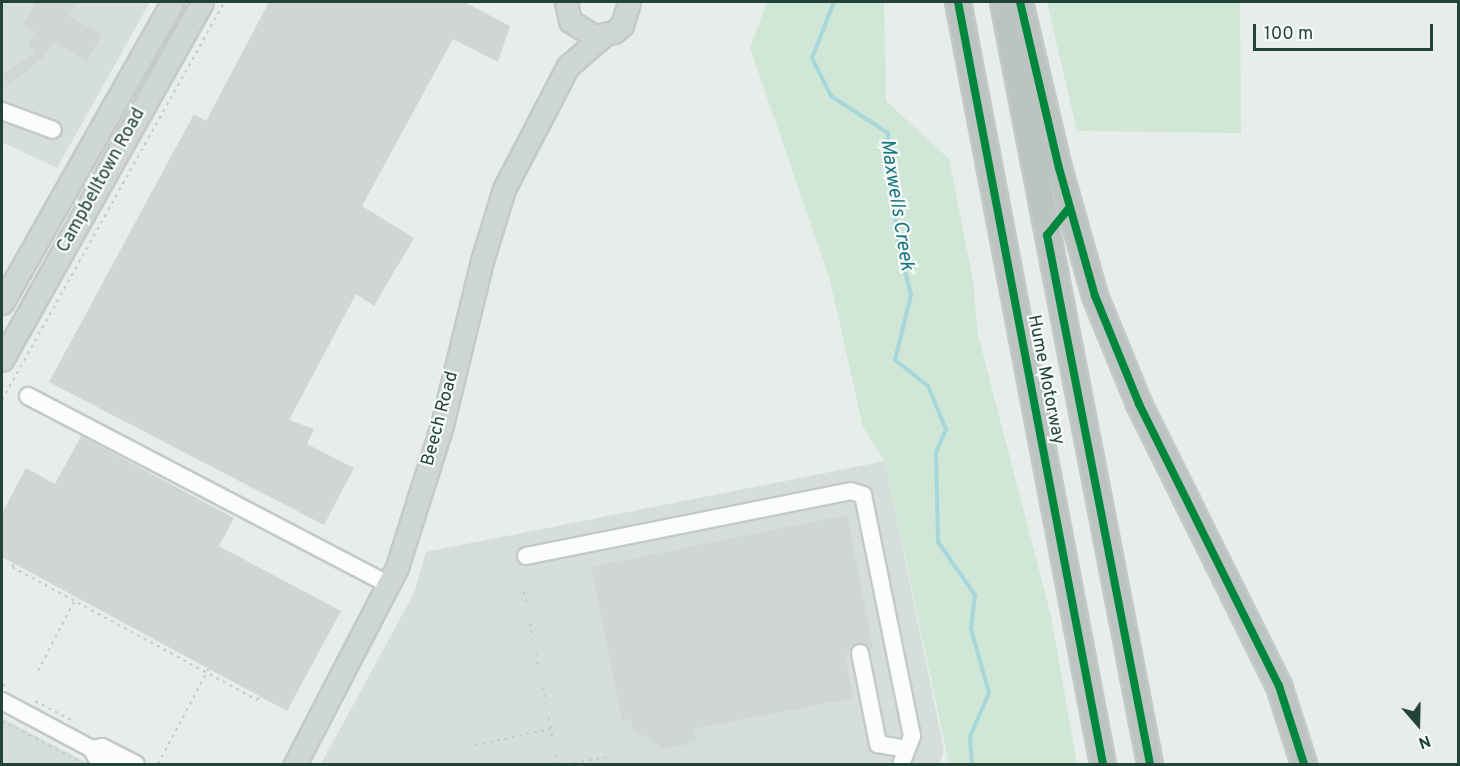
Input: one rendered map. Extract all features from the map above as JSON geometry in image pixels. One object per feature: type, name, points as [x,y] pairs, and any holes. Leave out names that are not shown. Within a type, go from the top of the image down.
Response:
[{"type":"highway","name":"Hume Motorway","points":[[958,2],[1103,765]]},
{"type":"highway","name":"Hume Motorway","points":[[1003,2],[1150,765]]},
{"type":"highway","points":[[1020,2],[1059,168],[1099,306],[1139,404],[1271,666],[1304,765]]},
{"type":"main road","name":"Campbelltown Road","points":[[2,303],[172,2]]},
{"type":"main road","name":"Campbelltown Road","points":[[2,360],[202,2]]},
{"type":"main road","name":"Beech Road","points":[[295,765],[389,585],[442,425],[482,261],[504,189],[568,66],[603,36],[622,25],[629,2]]},
{"type":"main road","name":"Beech Road","points":[[566,7],[568,66]]},
{"type":"main road","points":[[566,7],[584,34],[603,36]]},
{"type":"street","points":[[2,111],[53,130]]},
{"type":"street","points":[[28,396],[389,585]]},
{"type":"street","points":[[526,556],[851,491],[863,495],[912,736],[903,757],[878,744],[860,653]]},
{"type":"street","points":[[7,695],[92,749],[96,757],[110,765]]},
{"type":"street","points":[[92,749],[102,747],[136,765]]},
{"type":"path","points":[[2,399],[224,2]]},
{"type":"path","points":[[14,564],[12,567],[208,670],[257,700],[260,696]]},
{"type":"path","points":[[524,592],[527,606]]},
{"type":"path","points":[[38,671],[75,600]]},
{"type":"path","points":[[530,623],[533,639]]},
{"type":"path","points":[[536,654],[539,670]]},
{"type":"path","points":[[158,765],[208,670]]},
{"type":"path","points":[[2,684],[7,695]]},
{"type":"path","points":[[543,687],[546,703]]},
{"type":"path","points":[[33,700],[75,722]]},
{"type":"path","points":[[549,718],[553,741]]},
{"type":"path","points":[[2,721],[86,765]]},
{"type":"path","points":[[475,745],[551,729]]},
{"type":"path","points":[[556,755],[558,765]]},
{"type":"path","points":[[576,764],[608,757]]},
{"type":"shaded area","points":[[2,2],[150,2],[57,168],[2,142]]},
{"type":"shaded area","points":[[885,461],[944,750],[940,764],[321,764],[414,593],[426,552]]},
{"type":"shaded area","points":[[2,718],[89,764],[2,764]]},
{"type":"green space","points":[[767,2],[884,2],[886,101],[949,159],[973,280],[978,335],[1051,616],[1077,764],[949,764],[885,461],[863,427],[830,280],[750,48]]},
{"type":"green space","points":[[1047,2],[1240,2],[1241,133],[1077,131]]},
{"type":"building","points":[[36,2],[77,2],[69,16],[102,35],[87,61],[54,42],[41,60],[8,84],[2,75],[35,53],[28,44],[35,32],[23,26]]},
{"type":"building","points":[[269,2],[464,2],[510,26],[498,62],[453,39],[362,206],[414,238],[374,306],[356,294],[289,420],[314,429],[307,444],[354,468],[324,525],[49,382],[194,114],[206,121]]},
{"type":"building","points":[[81,436],[234,518],[219,546],[341,611],[287,711],[2,557],[2,513],[26,468],[55,484]]},
{"type":"building","points":[[847,515],[874,651],[859,643],[845,656],[853,698],[694,729],[697,742],[664,749],[632,728],[631,719],[622,721],[591,567]]},
{"type":"waterway","name":"Maxwells Creek","points":[[834,2],[812,58],[831,96],[888,133],[897,239],[911,295],[895,360],[928,386],[946,429],[936,452],[938,542],[975,595],[971,629],[989,693],[970,737],[972,764]]},
{"type":"cycle path","points":[[958,2],[1103,764]]},
{"type":"cycle path","points":[[1020,2],[1059,168],[1095,296],[1139,404],[1279,686],[1304,764]]},
{"type":"cycle path","points":[[1069,208],[1047,235],[1150,764]]}]
